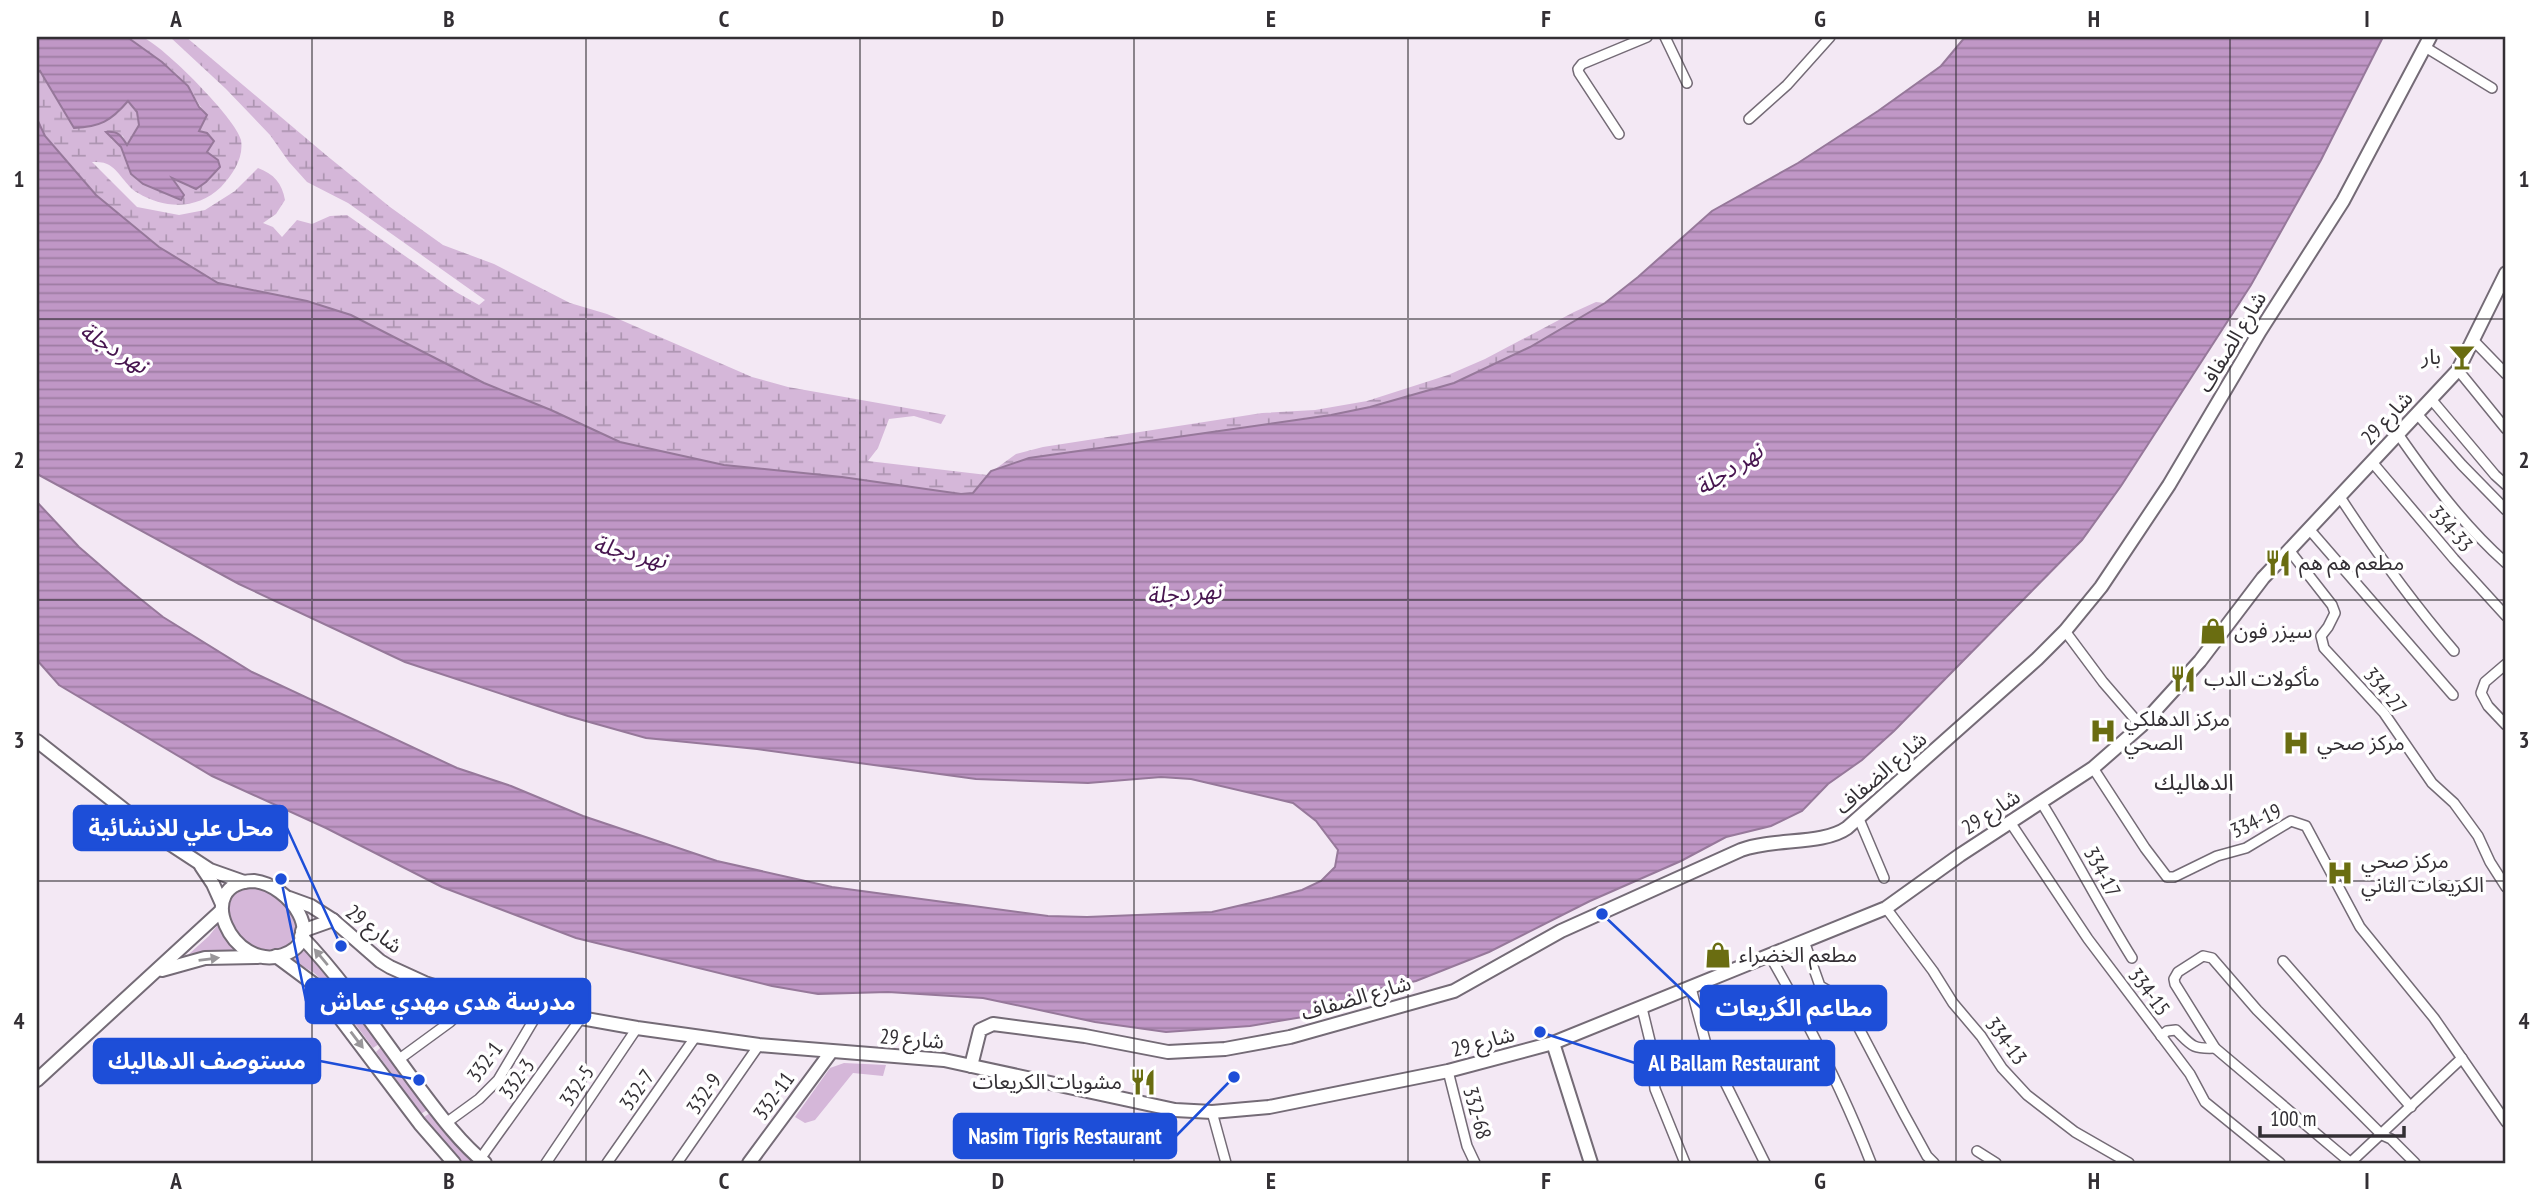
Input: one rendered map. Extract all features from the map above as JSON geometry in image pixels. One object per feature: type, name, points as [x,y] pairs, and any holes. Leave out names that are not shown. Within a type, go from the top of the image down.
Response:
[{"type":"street","points":[[1619,134],[1578,69],[1582,64],[1647,37]]},
{"type":"street","points":[[1665,37],[1687,83]]},
{"type":"street","points":[[1749,119],[1787,85],[1830,37]]},
{"type":"street","points":[[2428,42],[2492,88]]},
{"type":"street","name":"شارع الضفاف","points":[[971,1066],[980,1030],[993,1024],[1085,1036],[1168,1052],[1224,1049],[1303,1033],[1454,991],[1561,931],[1741,850],[1769,842],[1831,837],[1842,832],[2003,691],[2065,631],[2101,587],[2169,485],[2260,331],[2343,201],[2428,42]]},
{"type":"street","name":"شارع 29","points":[[289,898],[311,906],[332,920],[390,967],[425,983],[474,999],[637,1028],[759,1045],[928,1058],[1175,1110],[1212,1112],[1269,1107],[1448,1072],[1553,1043],[1886,908],[2093,768],[2141,726],[2200,661],[2263,578],[2458,370],[2506,273]]},
{"type":"street","points":[[2473,340],[2506,374]]},
{"type":"street","points":[[2458,370],[2506,429]]},
{"type":"street","points":[[2431,399],[2506,485]]},
{"type":"street","points":[[2417,414],[2506,510]]},
{"type":"street","points":[[2398,434],[2427,477],[2488,547],[2506,563]]},
{"type":"street","name":"334-33","points":[[2372,462],[2506,616]]},
{"type":"street","points":[[2340,496],[2374,551],[2412,602],[2454,651]]},
{"type":"street","points":[[2309,529],[2452,695]]},
{"type":"street","name":"334-27","points":[[2289,550],[2332,605],[2334,613],[2321,636],[2324,648],[2384,713],[2432,783],[2454,803],[2478,836],[2506,887]]},
{"type":"street","points":[[2065,631],[2103,682],[2141,726]]},
{"type":"street","points":[[2506,664],[2485,682],[2481,693],[2488,706],[2506,724]]},
{"type":"street","points":[[37,741],[155,834],[199,863],[222,875],[244,882],[264,882],[289,898],[299,912],[302,933],[446,1123],[483,1161]]},
{"type":"street","name":"334-19","points":[[2093,768],[2167,877],[2174,877],[2217,856],[2246,848],[2291,821],[2306,826],[2360,927],[2434,1018],[2506,1119]]},
{"type":"street","name":"334-17","points":[[2041,802],[2133,958]]},
{"type":"street","points":[[1859,819],[1884,878]]},
{"type":"street","name":"334-15","points":[[2010,822],[2088,939],[2190,1074],[2205,1102],[2280,1163]]},
{"type":"street","points":[[199,863],[213,884],[225,926],[233,939],[250,951],[270,956],[302,973],[321,991],[420,1124],[454,1163]]},
{"type":"street","points":[[37,1080],[156,973],[222,908],[231,888],[244,882]]},
{"type":"street","name":"334-13","points":[[1886,908],[2002,1068],[2027,1095],[2075,1132],[2129,1163]]},
{"type":"street","points":[[156,973],[205,958],[270,956],[293,949],[302,933],[332,920]]},
{"type":"street","points":[[1804,941],[1820,986],[1839,997],[1853,1017],[1927,1156],[1934,1163]]},
{"type":"street","points":[[2415,1163],[2391,1139],[2382,1135],[2257,1010],[2212,958],[2207,955],[2178,972],[2174,979],[2215,1048],[2351,1163],[2382,1135],[2462,1058]]},
{"type":"street","points":[[1770,956],[1847,1101],[1871,1163]]},
{"type":"street","points":[[2283,961],[2411,1107]]},
{"type":"street","points":[[1691,988],[1706,1044],[1765,1163]]},
{"type":"street","points":[[398,1060],[450,1022],[474,999]]},
{"type":"street","points":[[1642,1008],[1650,1041],[1655,1090],[1685,1163]]},
{"type":"street","name":"332-1","points":[[446,1123],[479,1099],[498,1080],[539,1011]]},
{"type":"street","name":"332-3","points":[[483,1161],[582,1018]]},
{"type":"street","name":"332-5","points":[[546,1163],[637,1028]]},
{"type":"street","points":[[2161,1036],[2167,1031],[2176,1030],[2190,1046],[2198,1049],[2215,1048]]},
{"type":"street","name":"332-7","points":[[607,1163],[695,1036]]},
{"type":"street","points":[[1553,1043],[1591,1163]]},
{"type":"street","name":"332-9","points":[[677,1163],[759,1045]]},
{"type":"street","name":"332-11","points":[[749,1163],[831,1052]]},
{"type":"street","name":"332-68","points":[[1448,1072],[1467,1146],[1475,1163]]},
{"type":"street","points":[[1212,1112],[1226,1163]]},
{"type":"street","points":[[1977,1151],[1996,1163]]},
{"type":"green space","points":[[127,37],[142,37],[166,54],[227,117],[241,140],[237,165],[221,187],[202,200],[181,205],[148,198],[134,190],[111,166],[92,162],[137,207],[179,215],[205,210],[235,191],[258,168],[276,180],[284,194],[285,200],[276,214],[263,223],[273,227],[282,237],[297,220],[312,224],[330,216],[347,215],[456,292],[479,305],[485,300],[348,203],[307,182],[270,135],[170,37],[186,37],[390,207],[443,245],[494,264],[570,303],[607,314],[752,377],[788,387],[946,415],[941,424],[914,416],[889,419],[878,448],[868,461],[987,475],[1016,454],[1043,447],[1262,413],[1315,410],[1367,401],[1448,375],[1485,359],[1574,312],[1596,302],[1605,303],[1750,195],[1911,89],[1950,55],[1965,37],[1978,37],[1614,324],[1402,404],[996,499],[696,473],[220,298],[37,149],[37,66],[74,128],[118,113],[128,101],[137,112],[139,125],[126,145],[123,136],[115,132],[111,139],[180,188],[172,178],[189,187],[207,153],[199,131],[207,115],[175,72]]},
{"type":"green space","points":[[257,887],[283,900],[295,918],[293,938],[277,950],[262,950],[249,945],[238,935],[231,923],[228,910],[231,899],[240,891]]},
{"type":"green space","points":[[220,922],[248,952],[216,950],[189,954],[209,936]]},
{"type":"green space","points":[[307,949],[379,1044],[373,1048],[324,982],[313,972],[293,961]]},
{"type":"green space","points":[[381,1047],[427,1110],[421,1114],[376,1052]]},
{"type":"green space","points":[[844,1063],[886,1065],[883,1076],[853,1073],[815,1120],[805,1123],[795,1117],[830,1068]]},
{"type":"green space","points":[[430,1113],[445,1134],[474,1163],[463,1163],[439,1138],[424,1117]]},
{"type":"water","points":[[37,37],[127,37],[162,62],[188,86],[199,107],[207,115],[199,131],[207,133],[214,141],[207,152],[218,160],[220,167],[196,189],[172,178],[184,195],[181,200],[143,184],[131,174],[121,147],[106,132],[119,134],[127,145],[139,125],[137,112],[128,101],[104,122],[74,128],[40,71],[37,73]]},
{"type":"water","name":"نهر دجلة","points":[[1965,37],[2383,37],[2321,160],[2251,285],[2121,486],[2082,540],[1894,731],[1862,760],[1828,784],[1802,811],[1771,826],[1726,837],[1489,952],[1416,981],[1363,992],[1347,1000],[1338,1011],[1250,1026],[1166,1032],[1095,1022],[983,998],[888,992],[818,994],[772,986],[576,938],[442,887],[326,828],[212,776],[59,685],[37,660],[37,502],[79,547],[163,617],[252,672],[457,768],[511,786],[583,816],[717,861],[832,887],[1048,916],[1212,912],[1302,890],[1321,881],[1335,867],[1338,850],[1316,821],[1293,803],[1191,779],[1161,777],[1088,783],[976,779],[757,749],[646,738],[568,716],[405,662],[239,584],[37,476],[37,119],[45,136],[96,195],[159,247],[218,283],[307,301],[351,315],[484,383],[620,442],[724,465],[842,477],[961,494],[973,493],[991,471],[1029,458],[1331,415],[1454,383],[1530,347],[1605,303],[1712,211],[1798,163],[1878,111],[1941,66]]},
{"type":"place","name":"بار","points":[[2462,357]]},
{"type":"place","name":"مطعم هم هم","points":[[2278,563]]},
{"type":"place","name":"سيزر فون","points":[[2213,631]]},
{"type":"place","name":"مأكولات الدب","points":[[2183,679]]},
{"type":"place","name":"مركز الدهلكي الصحي","points":[[2103,731]]},
{"type":"place","name":"مركز صحي","points":[[2296,743]]},
{"type":"place","name":"مركز صحي الكريعات الثاني","points":[[2340,873]]},
{"type":"place","name":"مدرسة هدى مهدي عماش","points":[[281,879]]},
{"type":"place","name":"مطاعم الگريعات","points":[[1602,914]]},
{"type":"place","name":"محل علي للانشائية","points":[[341,946]]},
{"type":"place","name":"مطعم الخضراء","points":[[1718,955]]},
{"type":"place","name":"Al Ballam Restaurant","points":[[1540,1032]]},
{"type":"place","name":"Nasim Tigris Restaurant","points":[[1234,1077]]},
{"type":"place","name":"مستوصف الدهاليك","points":[[419,1080]]},
{"type":"place","name":"مشويات الكريعات","points":[[1143,1082]]},
{"type":"district","name":"الدهاليك","points":[[2194,782]]}]
